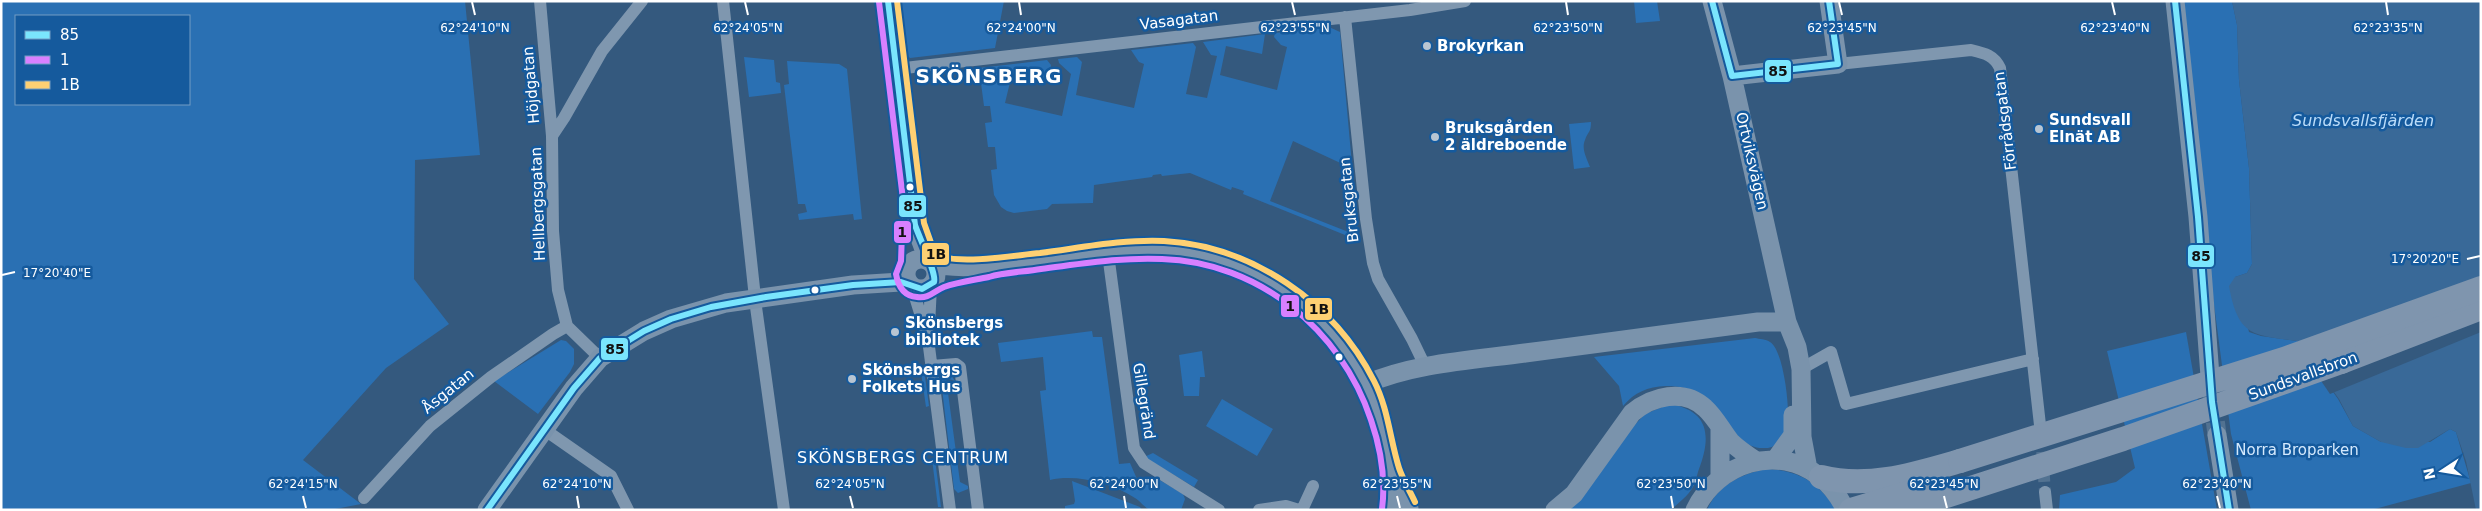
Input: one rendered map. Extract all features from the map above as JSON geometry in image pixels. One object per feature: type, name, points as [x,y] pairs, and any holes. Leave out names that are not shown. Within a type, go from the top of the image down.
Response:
[{"type":"highway","name":"Sundsvallsbron","points":[[1851,510],[2018,458],[2283,367],[2481,289]]},
{"type":"highway","points":[[1815,473],[1834,480],[1871,481],[1914,474],[2284,359],[2481,289]]},
{"type":"highway","name":"Sundsvallsbron","points":[[1903,510],[2123,439],[2341,362],[2481,308]]},
{"type":"highway","points":[[1945,510],[2127,453],[2213,422],[2266,401],[2341,362]]},
{"type":"street","name":"Höjdgatan","points":[[540,1],[552,136]]},
{"type":"street","name":"Hellbergsgatan","points":[[567,326],[558,290],[553,231],[552,136],[602,51],[642,1]]},
{"type":"street","points":[[723,1],[755,298],[784,510]]},
{"type":"street","points":[[888,1],[915,224],[916,271],[932,366],[950,510]]},
{"type":"street","name":"Vasagatan","points":[[896,69],[1345,17],[1465,1]]},
{"type":"street","name":"Ortviksvägen","points":[[1712,1],[1732,76],[1788,322],[1797,347],[1801,369],[1802,437],[1815,473]]},
{"type":"street","points":[[1829,1],[1838,64]]},
{"type":"street","points":[[2175,1],[2198,217],[2210,376]]},
{"type":"street","name":"Bruksgatan","points":[[1345,17],[1366,219],[1373,263],[1378,279],[1412,338],[1426,368]]},
{"type":"street","name":"Förrådsgatan","points":[[1732,76],[1971,50],[1987,54],[1996,60],[2000,68],[2041,434]]},
{"type":"street","points":[[932,284],[987,268],[1161,250],[1199,254],[1217,259],[1255,275],[1299,300],[1313,313],[1332,333],[1366,384],[1374,402],[1402,509]]},
{"type":"street","name":"Gillegränd","points":[[1108,254],[1134,448],[1144,464],[1218,510]]},
{"type":"street","points":[[487,510],[574,388],[600,358],[644,331],[711,306],[853,285],[916,271],[973,265],[987,268]]},
{"type":"street","points":[[916,271],[936,272],[932,284],[928,339]]},
{"type":"street","points":[[1366,384],[1383,377],[1426,368],[1749,323],[1788,322]]},
{"type":"street","name":"Ortviksvägen","points":[[1775,460],[1792,435],[1793,402],[1786,349],[1788,322]]},
{"type":"street","points":[[567,326],[600,358]]},
{"type":"street","name":"Åsgatan","points":[[364,498],[430,426],[451,408],[545,339],[567,326]]},
{"type":"street","points":[[1801,369],[1832,352],[1846,404],[2033,358]]},
{"type":"street","points":[[932,366],[956,364],[960,367],[978,510]]},
{"type":"street","points":[[1555,510],[1574,494],[1622,424],[1643,404],[1655,398],[1670,397],[1695,401],[1713,417],[1732,443],[1756,461]]},
{"type":"street","points":[[1720,428],[1720,477]]},
{"type":"street","points":[[545,430],[611,476],[628,510]]},
{"type":"street","points":[[2217,438],[2230,510]]},
{"type":"street","points":[[1695,510],[1704,493],[1720,477],[1737,467],[1756,461],[1775,460],[1815,473],[1836,492],[1846,510]]},
{"type":"street","points":[[1259,510],[1286,506],[1300,510],[1313,486]]},
{"type":"street","points":[[2045,492],[2047,510]]},
{"type":"green space","points":[[1,1],[465,1],[480,155],[415,160],[414,279],[449,324],[386,368],[303,460],[361,504],[330,510],[1,510]]},
{"type":"green space","points":[[900,1],[1004,1],[995,48],[910,58],[907,55]]},
{"type":"green space","points":[[1634,1],[1657,1],[1660,21],[1636,23]]},
{"type":"green space","name":"Norra Broparken","points":[[2182,1],[2232,1],[2237,25],[2239,80],[2249,168],[2252,264],[2247,273],[2235,277],[2249,332],[2261,336],[2297,341],[2338,399],[2353,426],[2381,442],[2430,442],[2450,429],[2456,432],[2471,483],[2371,510],[2251,510],[2231,434],[2207,251]]},
{"type":"green space","points":[[1329,27],[1340,32],[1353,176],[1347,175],[1349,167],[1293,141],[1270,201],[1351,233],[1353,225],[1358,227],[1360,241],[1243,194],[1244,191],[1232,187],[1231,190],[1190,173],[1153,175],[1152,177],[1094,185],[1093,203],[1052,204],[1047,209],[1014,213],[1001,207],[994,195],[991,170],[997,169],[995,147],[988,147],[985,123],[992,122],[990,106],[984,106],[979,68],[1047,60],[1051,65],[1048,81],[1012,74],[1005,103],[1062,116],[1071,74],[1059,63],[1058,59],[1077,57],[1082,62],[1076,95],[1134,108],[1144,64],[1139,62],[1131,50],[1193,43],[1196,47],[1186,94],[1207,98],[1217,56],[1211,55],[1203,42],[1265,34],[1262,54],[1226,46],[1220,75],[1277,90],[1287,47],[1281,45],[1274,37],[1275,33]]},
{"type":"green space","points":[[744,57],[774,60],[776,82],[780,83],[781,93],[749,97]]},
{"type":"green space","points":[[787,61],[839,64],[847,69],[862,219],[854,220],[853,214],[799,220],[798,214],[807,212],[805,204],[798,204],[784,85],[789,84]]},
{"type":"green space","points":[[1591,122],[1584,143],[1585,154],[1590,167],[1574,169],[1569,124]]},
{"type":"green space","points":[[1092,331],[1093,337],[1102,337],[1119,464],[1130,463],[1137,479],[1154,485],[1158,479],[1183,494],[1185,499],[1181,510],[1150,510],[1126,493],[1094,481],[1071,478],[1050,480],[1040,391],[1046,390],[1043,357],[1001,362],[998,343]]},
{"type":"green space","name":"Norra Broparken","points":[[2186,332],[2217,510],[2059,510],[2060,495],[2116,482],[2135,468],[2107,351]]},
{"type":"green space","points":[[1755,338],[1768,341],[1775,347],[1783,369],[1787,397],[1788,421],[1786,432],[1782,439],[1770,448],[1752,446],[1742,439],[1714,406],[1702,396],[1686,388],[1666,386],[1647,389],[1632,397],[1623,406],[1619,386],[1594,357]]},
{"type":"green space","points":[[561,340],[566,341],[574,349],[574,364],[538,414],[494,381]]},
{"type":"green space","points":[[1202,351],[1205,377],[1200,377],[1199,396],[1184,396],[1179,355]]},
{"type":"green space","points":[[920,366],[924,369],[929,406],[926,407]]},
{"type":"green space","points":[[944,375],[951,375],[955,381],[946,378],[960,482],[968,486],[968,489],[958,493],[954,489],[941,380]]},
{"type":"green space","points":[[1222,399],[1273,429],[1257,456],[1206,426]]},
{"type":"green space","points":[[1670,404],[1683,407],[1700,419],[1706,436],[1703,457],[1695,483],[1686,496],[1671,510],[1570,510],[1627,433],[1645,414]]},
{"type":"green space","points":[[1153,453],[1198,480],[1194,487],[1144,457]]},
{"type":"green space","points":[[932,459],[935,459],[941,507],[938,507]]},
{"type":"green space","points":[[1766,469],[1788,472],[1807,479],[1822,492],[1836,510],[1707,510],[1717,494],[1731,482],[1748,474]]},
{"type":"green space","points":[[1072,481],[1140,507],[1142,510],[1065,510],[1065,506],[1074,504],[1075,501]]},
{"type":"water","name":"Sundsvallsfjärden","points":[[2232,1],[2481,1],[2481,510],[2476,510],[2466,461],[2456,432],[2450,429],[2418,448],[2406,448],[2381,442],[2353,426],[2339,399],[2297,341],[2258,334],[2243,324],[2237,315],[2229,286],[2235,277],[2247,273],[2252,264],[2249,168],[2239,80],[2237,25]]},
{"type":"pier","points":[[2481,281],[2481,332],[2330,394],[2298,347]]},
{"type":"tunnel","points":[[2212,394],[2217,435]]},
{"type":"tunnel","points":[[2041,434],[2045,492]]},
{"type":"transit line","name":"85","points":[[487,510],[574,388],[600,358],[644,331],[671,319],[711,307],[766,297],[853,285],[901,282],[922,289],[934,282],[930,264],[915,225],[888,1]]},
{"type":"transit line","name":"1B","points":[[897,1],[924,223],[935,254],[957,259],[986,259],[1117,243],[1164,241],[1197,245],[1228,254],[1259,267],[1287,283],[1313,303],[1337,327],[1357,353],[1379,391],[1399,468],[1415,502]]},
{"type":"transit line","name":"85","points":[[1712,1],[1732,76],[1838,64],[1829,1]]},
{"type":"transit line","name":"85","points":[[2175,1],[2198,217],[2212,402],[2229,510]]},
{"type":"transit line","name":"1","points":[[879,2],[906,224],[902,233],[901,261],[896,274],[898,283],[905,292],[912,296],[925,297],[949,285],[1001,274],[1132,259],[1162,259],[1197,263],[1231,273],[1262,287],[1291,306],[1317,330],[1339,357],[1357,387],[1375,431],[1380,453],[1383,475],[1382,509]]},
{"type":"place","name":"Brokyrkan","points":[[1427,46]]},
{"type":"place","name":"Sundsvall Elnät AB","points":[[2039,129]]},
{"type":"place","name":"Bruksgården 2 äldreboende","points":[[1435,137]]},
{"type":"place","name":"Skönsbergs bibliotek","points":[[895,332]]},
{"type":"place","name":"Skönsbergs Folkets Hus","points":[[852,379]]},
{"type":"district","name":"SKÖNSBERG","points":[[989,76]]},
{"type":"district","name":"SKÖNSBERGS CENTRUM","points":[[903,457]]}]
